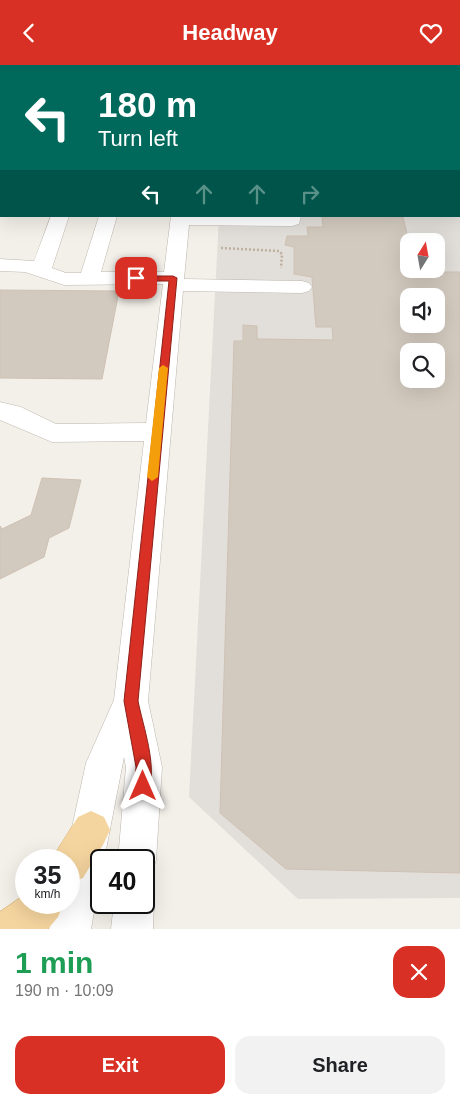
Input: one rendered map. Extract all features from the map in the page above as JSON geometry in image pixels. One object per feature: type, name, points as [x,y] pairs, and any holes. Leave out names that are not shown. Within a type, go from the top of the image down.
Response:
[{"type":"main road","points":[[78,849],[91,830]]},
{"type":"main road","points":[[11,929],[36,914]]},
{"type":"street","points":[[40,272],[60,217]]},
{"type":"street","points":[[89,279],[108,217]]},
{"type":"street","points":[[138,849],[144,767],[131,701],[156,432],[179,217],[292,220],[292,217]]},
{"type":"street","points":[[0,265],[28,266],[40,272],[64,279],[173,281],[302,287]]},
{"type":"street","points":[[0,411],[12,413],[52,433],[156,432]]},
{"type":"street","points":[[70,929],[104,763],[131,701]]},
{"type":"street","points":[[132,929],[133,914]]},
{"type":"path","points":[[221,248],[280,251],[282,253],[281,272],[301,275],[302,287]]},
{"type":"shaded area","points":[[219,217],[460,217],[460,898],[298,899],[189,797]]},
{"type":"building","points":[[322,217],[403,217],[407,233],[400,233],[400,278],[445,278],[445,272],[460,272],[460,873],[286,869],[220,813],[234,341],[243,341],[243,325],[257,326],[257,339],[333,340],[332,327],[316,327],[312,277],[294,274],[294,247],[285,245],[287,236],[308,236],[307,227],[323,227]]},
{"type":"building","points":[[0,290],[119,291],[102,379],[0,378]]},
{"type":"building","points":[[42,478],[81,480],[69,528],[49,538],[44,557],[0,579],[0,526],[2,529],[31,515]]},
{"type":"slow traffic","points":[[152,477],[163,368]]},
{"type":"route","points":[[136,278],[173,278],[131,701],[144,767],[143,786]]}]
